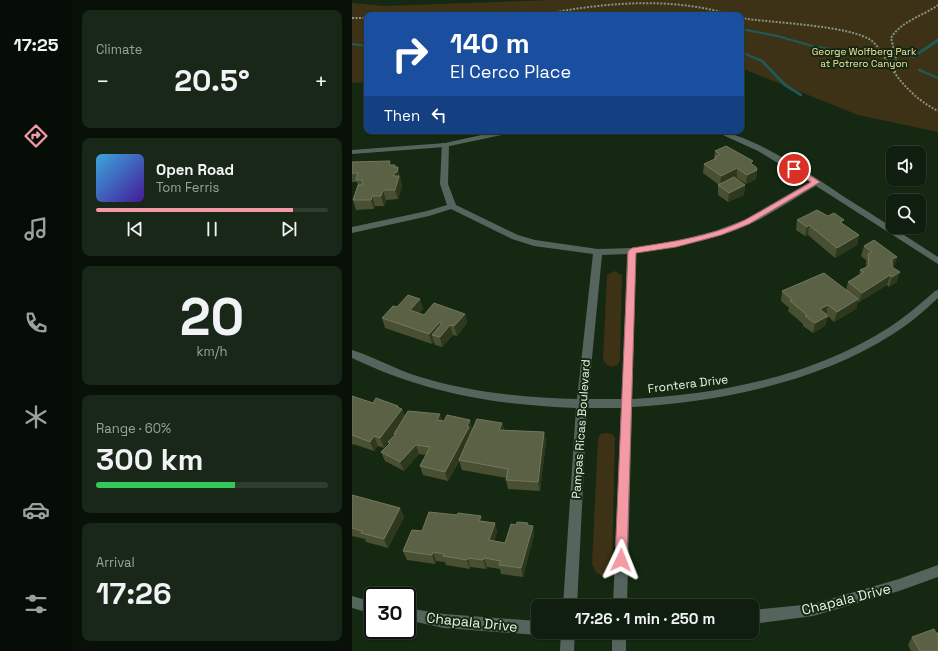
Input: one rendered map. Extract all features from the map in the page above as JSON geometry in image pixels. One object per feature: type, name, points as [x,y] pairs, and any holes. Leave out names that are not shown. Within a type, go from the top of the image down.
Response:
[{"type":"street","points":[[352,152],[445,145],[497,134]]},
{"type":"street","points":[[725,134],[762,149],[938,261]]},
{"type":"street","points":[[445,145],[444,184],[452,206],[515,237],[534,243],[598,252],[632,251],[676,244],[718,233],[746,222],[816,182]]},
{"type":"street","points":[[352,230],[429,213],[452,206]]},
{"type":"street","points":[[620,599],[632,251]]},
{"type":"street","name":"Pampas Ricas Boulevard","points":[[570,599],[582,403],[598,252]]},
{"type":"street","name":"Frontera Drive","points":[[352,354],[378,366],[441,386],[479,395],[562,403],[626,405],[661,402],[737,391],[800,374],[845,356],[883,336],[911,317],[938,293]]},
{"type":"street","name":"Chapala Drive","points":[[759,616],[813,610],[899,586],[938,571]]},
{"type":"street","points":[[352,602],[364,605]]},
{"type":"street","name":"Chapala Drive","points":[[416,616],[444,621],[531,627]]},
{"type":"street","points":[[567,651],[568,639]]},
{"type":"street","points":[[619,639],[619,651]]},
{"type":"path","points":[[555,12],[596,6],[663,4],[708,8],[722,12]]},
{"type":"path","points":[[894,72],[896,58],[891,38],[895,31],[902,25],[923,16],[938,5]]},
{"type":"path","points":[[352,18],[364,18]]},
{"type":"path","points":[[744,19],[763,22],[817,27],[859,35],[870,40],[879,49],[894,72],[911,93],[929,107],[938,111]]},
{"type":"green space","name":"George Wolfberg Park at Potrero Canyon","points":[[551,0],[938,0],[938,132],[858,115],[744,69],[744,12],[364,12],[364,82],[352,83],[352,3],[384,6]]},
{"type":"green space","points":[[615,271],[622,275],[620,361],[617,365],[612,367],[607,365],[603,360],[607,275]]},
{"type":"green space","points":[[601,434],[612,434],[615,438],[612,566],[609,572],[602,576],[596,572],[592,564],[598,438]]},
{"type":"building","points":[[726,146],[753,161],[750,163],[756,167],[757,170],[747,175],[737,168],[721,176],[704,164],[717,158],[715,157],[720,154],[715,151]]},
{"type":"building","points":[[390,161],[389,165],[395,165],[394,167],[398,167],[397,172],[394,173],[394,176],[399,176],[395,190],[383,190],[381,196],[372,196],[371,200],[353,200],[358,185],[362,185],[363,180],[356,180],[358,173],[352,173],[352,162]]},
{"type":"building","points":[[734,177],[745,185],[729,193],[718,185]]},
{"type":"building","points":[[817,210],[828,216],[834,213],[844,220],[840,222],[859,235],[837,248],[809,225],[807,227],[797,220]]},
{"type":"building","points":[[874,240],[897,257],[892,259],[892,267],[900,272],[892,277],[890,275],[862,293],[848,282],[864,272],[860,270],[869,266],[868,254],[872,252],[864,246]]},
{"type":"building","points":[[824,273],[858,299],[837,312],[828,305],[820,309],[828,316],[815,323],[805,316],[807,315],[790,301],[792,300],[782,291]]},
{"type":"building","points":[[408,295],[420,299],[410,310],[424,315],[434,303],[465,314],[454,326],[450,325],[440,337],[432,335],[442,323],[440,322],[429,334],[382,318],[393,306],[397,307]]},
{"type":"building","points":[[352,396],[373,403],[376,398],[398,406],[397,407],[402,409],[380,438],[374,436],[370,442],[352,435]]},
{"type":"building","points":[[408,411],[440,414],[437,420],[444,421],[447,415],[470,420],[467,426],[469,427],[445,472],[420,466],[430,447],[416,445],[400,462],[381,452],[396,434],[394,434]]},
{"type":"building","points":[[477,419],[502,423],[499,430],[544,432],[538,482],[506,480],[508,469],[459,460]]},
{"type":"building","points":[[352,495],[400,508],[384,539],[361,533],[362,531],[352,528]]},
{"type":"building","points":[[429,512],[457,515],[458,513],[481,516],[479,521],[495,523],[489,540],[505,543],[511,524],[516,525],[517,522],[528,523],[527,525],[533,526],[521,568],[499,565],[501,561],[484,558],[483,560],[468,558],[467,560],[443,556],[444,554],[433,552],[432,555],[403,551],[412,530],[422,531]]},
{"type":"building","points":[[934,629],[936,633],[938,633],[938,651],[920,651],[912,637]]},
{"type":"waterway","points":[[744,30],[778,36],[816,47],[847,51]]},
{"type":"waterway","points":[[908,56],[913,57],[938,40]]},
{"type":"waterway","points":[[352,44],[364,46]]},
{"type":"waterway","points":[[744,53],[762,61],[785,85],[801,95]]},
{"type":"waterway","points":[[919,70],[938,78]]},
{"type":"route","points":[[621,560],[632,251],[676,244],[718,233],[746,222],[816,182],[794,169]]}]
